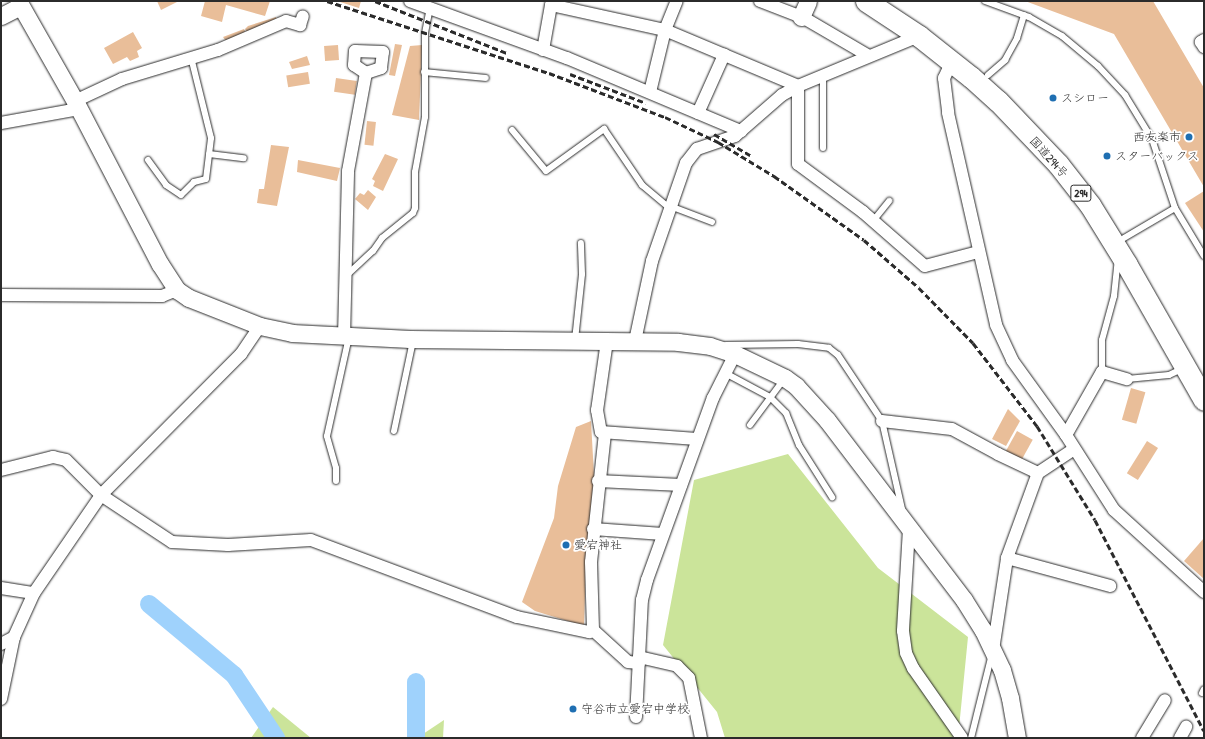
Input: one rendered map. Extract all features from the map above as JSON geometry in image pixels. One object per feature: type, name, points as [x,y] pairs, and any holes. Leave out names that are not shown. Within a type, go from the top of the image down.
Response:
[{"type":"highway","name":"国道294号","points":[[866,1],[952,61],[998,102],[1058,164],[1122,246]]},
{"type":"highway","name":"国道294号","points":[[892,1],[935,32],[988,75],[1068,156],[1099,197],[1122,246],[1195,369],[1204,400]]},
{"type":"street","points":[[410,1],[430,4],[650,92],[741,131]]},
{"type":"street","points":[[650,92],[665,30],[677,1]]},
{"type":"street","points":[[760,1],[801,17],[869,56]]},
{"type":"street","points":[[801,17],[808,1]]},
{"type":"street","points":[[543,50],[551,3],[665,30],[798,86]]},
{"type":"street","points":[[1,16],[19,4],[77,105],[160,264],[177,290],[189,298],[260,326],[292,333],[347,337],[413,339],[678,342],[710,346],[735,354],[785,378],[796,386],[826,420],[964,600],[993,650],[1010,698],[1017,738]]},
{"type":"street","points":[[1,123],[77,105],[122,79],[249,39],[286,21],[300,25],[303,16]]},
{"type":"street","points":[[635,341],[652,261],[686,163],[697,149],[727,140],[741,131],[782,95],[798,86],[918,36]]},
{"type":"street","points":[[1204,40],[1201,42],[1204,47]]},
{"type":"street","points":[[698,113],[724,55]]},
{"type":"street","points":[[952,61],[944,78],[948,113],[978,252],[996,325],[1012,360],[1066,435],[1114,510],[1204,592]]},
{"type":"street","points":[[347,337],[348,171],[366,73]]},
{"type":"street","points":[[798,86],[798,164],[873,221],[926,266],[978,252]]},
{"type":"street","points":[[1,295],[162,296],[177,290]]},
{"type":"street","points":[[1,699],[14,637],[34,593],[101,495],[241,354],[260,326]]},
{"type":"street","points":[[607,340],[597,410],[601,432],[697,439]]},
{"type":"street","points":[[636,716],[642,600],[663,534],[697,439],[713,398],[727,374],[735,354]]},
{"type":"street","points":[[1066,435],[1102,372],[1127,379]]},
{"type":"street","points":[[882,421],[952,429],[998,454],[1038,472]]},
{"type":"street","points":[[605,432],[598,481],[590,562],[594,630],[628,662],[639,660],[677,666],[689,678],[701,738]]},
{"type":"street","points":[[993,650],[1007,558],[1038,472],[1074,449]]},
{"type":"street","points":[[1,470],[53,457],[66,460],[101,495],[172,542],[228,545],[311,540],[517,617],[589,632],[594,630]]},
{"type":"street","points":[[598,481],[681,485]]},
{"type":"street","points":[[907,527],[903,631],[906,653],[913,668],[962,738]]},
{"type":"street","points":[[593,529],[663,534]]},
{"type":"street","points":[[1007,558],[1110,586]]},
{"type":"street","points":[[1,588],[34,593]]},
{"type":"street","points":[[1,644],[14,637]]},
{"type":"street","points":[[1142,738],[1165,700]]},
{"type":"lane","points":[[985,1],[1024,15],[1062,36],[1098,66],[1125,95],[1152,139],[1175,208],[1204,256]]},
{"type":"lane","points":[[348,274],[373,251],[382,238],[413,213],[415,172],[425,117],[425,33],[430,4]]},
{"type":"lane","points":[[988,75],[1005,60],[1017,38],[1024,15]]},
{"type":"lane","points":[[148,160],[166,185],[181,195],[194,182],[206,179],[211,138],[191,57]]},
{"type":"lane","points":[[424,72],[486,78]]},
{"type":"lane","points":[[823,76],[823,148]]},
{"type":"lane","points":[[512,130],[546,171],[604,129],[642,185],[670,207],[712,222]]},
{"type":"lane","points":[[209,154],[244,158]]},
{"type":"lane","points":[[873,221],[889,201]]},
{"type":"lane","points":[[1102,372],[1102,340],[1114,296],[1115,266],[1122,246],[1175,208]]},
{"type":"lane","points":[[575,340],[582,274],[581,243]]},
{"type":"lane","points":[[336,481],[336,468],[327,436],[347,337]]},
{"type":"lane","points":[[394,431],[413,339]]},
{"type":"lane","points":[[710,346],[798,344],[829,348],[838,354],[882,421],[907,527]]},
{"type":"lane","points":[[1127,379],[1169,375],[1195,369]]},
{"type":"lane","points":[[727,374],[770,397],[786,413],[799,445],[832,498]]},
{"type":"lane","points":[[750,425],[785,378]]},
{"type":"lane","points":[[971,738],[986,669],[993,650]]},
{"type":"green space","points":[[788,454],[878,568],[968,637],[958,738],[725,738],[717,712],[663,645],[694,480]]},
{"type":"green space","points":[[273,707],[311,738],[251,738]]},
{"type":"green space","points":[[444,720],[443,738],[417,738]]},
{"type":"building","points":[[157,1],[179,1],[161,10]]},
{"type":"building","points":[[205,1],[270,1],[265,16],[226,5],[222,22],[201,16]]},
{"type":"building","points":[[337,1],[361,1],[359,8]]},
{"type":"building","name":"西友楽市","points":[[1025,1],[1153,1],[1204,88],[1204,187],[1114,34]]},
{"type":"building","points":[[276,17],[277,23],[248,34],[245,29],[248,26]]},
{"type":"building","points":[[244,29],[246,33],[226,41],[223,37]]},
{"type":"building","points":[[133,32],[142,48],[137,51],[139,57],[130,61],[127,57],[113,64],[104,48]]},
{"type":"building","points":[[395,44],[402,45],[395,76],[389,75]]},
{"type":"building","points":[[338,45],[339,60],[325,61],[324,46]]},
{"type":"building","points":[[422,45],[419,120],[392,115],[410,46]]},
{"type":"building","points":[[307,56],[310,65],[292,69],[289,62]]},
{"type":"building","points":[[308,72],[310,84],[288,87],[286,75]]},
{"type":"building","points":[[336,78],[357,81],[355,95],[334,92]]},
{"type":"building","points":[[367,121],[376,122],[373,146],[364,145]]},
{"type":"building","points":[[271,145],[289,147],[277,206],[257,203],[259,189],[264,189]]},
{"type":"building","points":[[385,154],[398,159],[383,191],[373,186],[375,181],[372,179]]},
{"type":"building","points":[[298,160],[340,168],[337,181],[297,172]]},
{"type":"building","points":[[368,190],[376,197],[368,210],[355,199],[360,193],[364,195]]},
{"type":"building","points":[[1204,191],[1204,232],[1185,203]]},
{"type":"building","points":[[1131,388],[1145,392],[1136,424],[1122,420]]},
{"type":"building","points":[[1008,409],[1020,421],[1006,446],[992,439]]},
{"type":"building","name":"愛宕神社","points":[[591,421],[594,475],[586,566],[584,626],[535,611],[522,602],[554,518],[558,486],[576,427]]},
{"type":"building","points":[[1017,431],[1033,440],[1021,461],[1005,452]]},
{"type":"building","points":[[1147,441],[1158,448],[1138,480],[1127,473]]},
{"type":"building","points":[[1204,538],[1204,579],[1184,561]]},
{"type":"waterway","points":[[149,604],[234,675],[276,738]]},
{"type":"waterway","points":[[416,682],[416,738]]},
{"type":"railway","points":[[327,1],[549,73],[665,117],[718,142],[774,176],[864,240],[919,288],[973,343],[1037,426],[1095,520],[1204,731]]},
{"type":"railway","points":[[375,1],[507,53]]},
{"type":"railway","points":[[570,74],[646,103]]},
{"type":"railway","points":[[714,134],[750,155]]},
{"type":"place","name":"スシロー","points":[[1053,98]]},
{"type":"place","name":"西友楽市","points":[[1189,137]]},
{"type":"place","name":"スターバックス","points":[[1107,156]]},
{"type":"place","name":"愛宕神社","points":[[566,545]]},
{"type":"place","name":"守谷市立愛宕中学校","points":[[573,709]]}]
